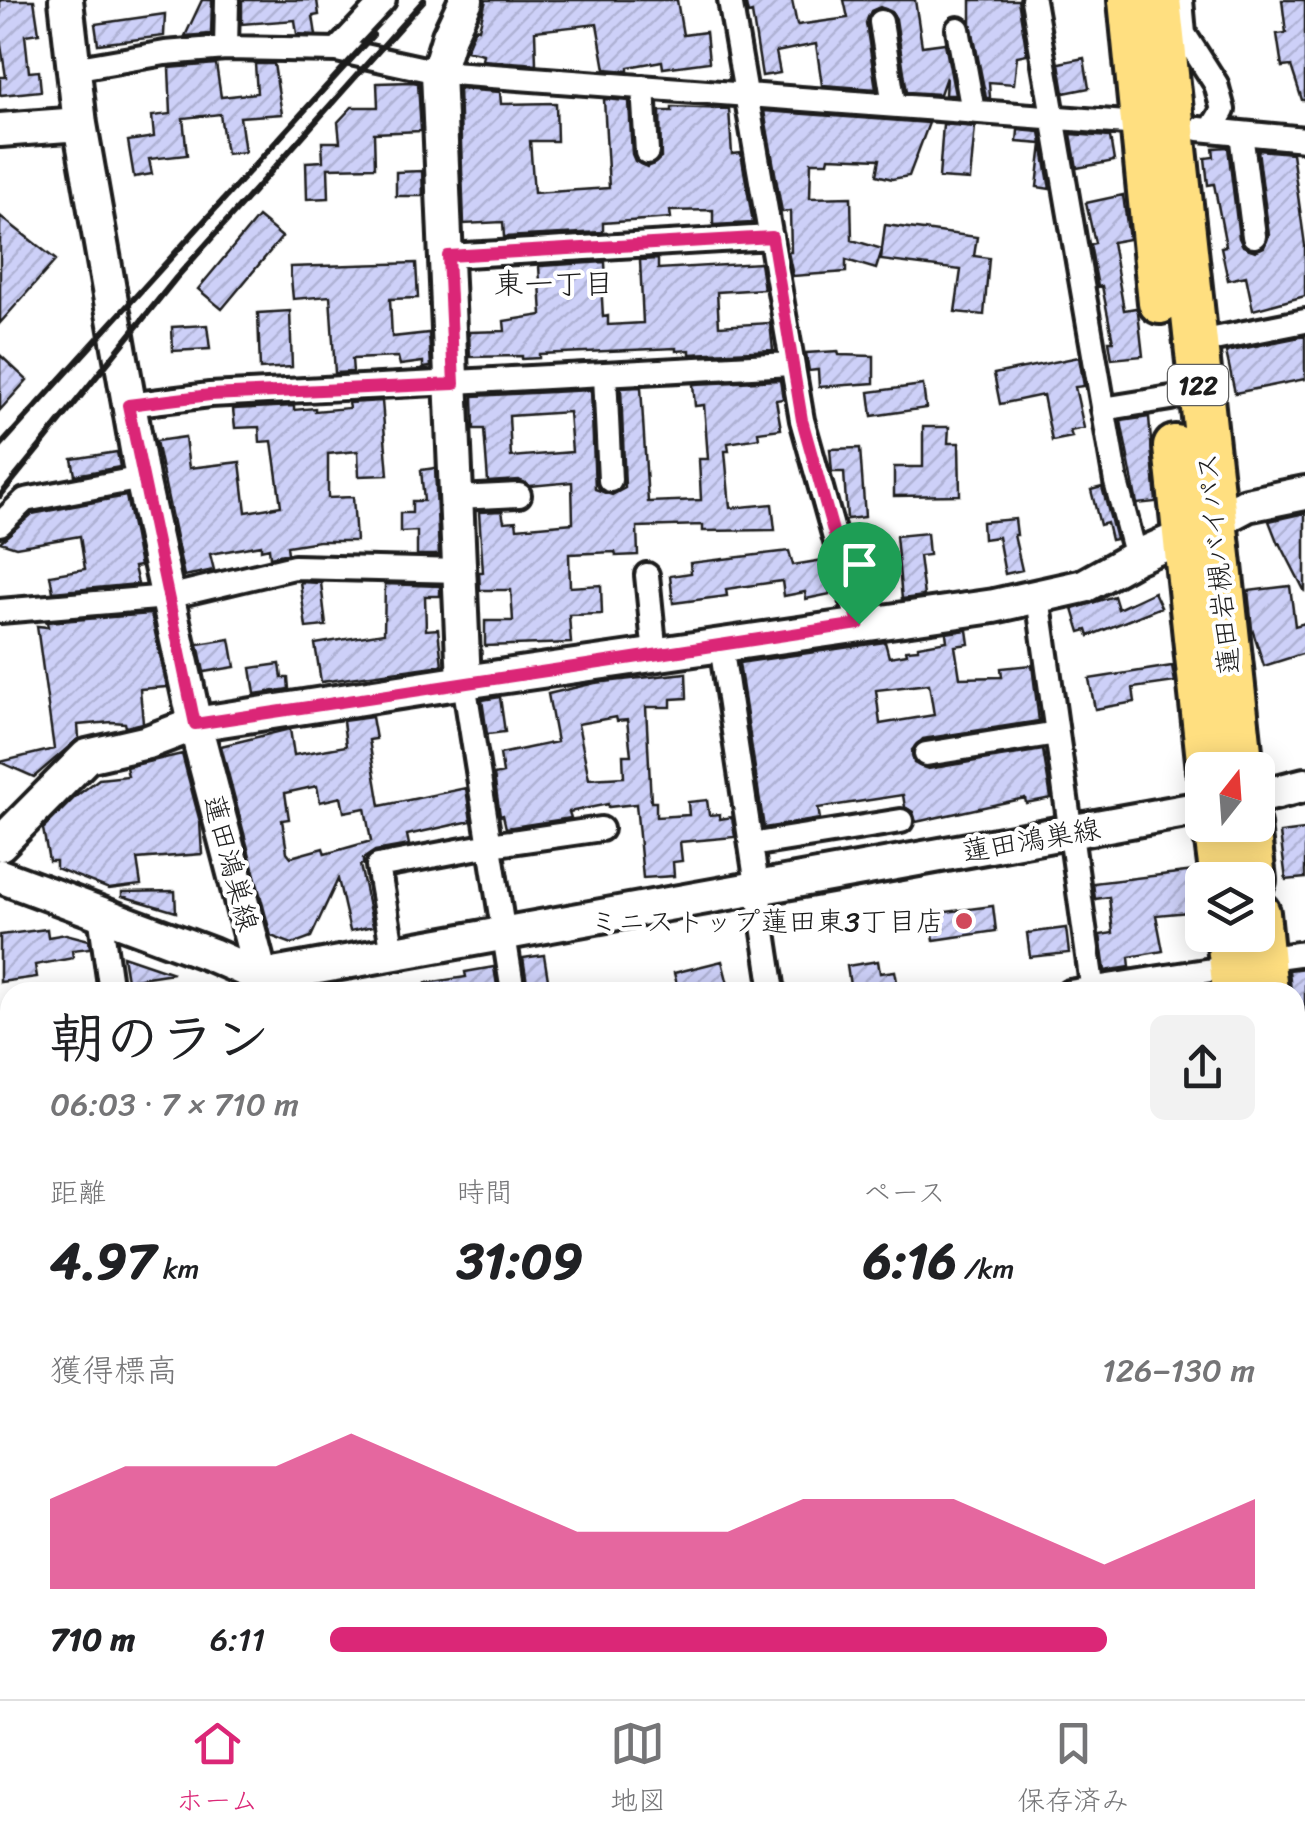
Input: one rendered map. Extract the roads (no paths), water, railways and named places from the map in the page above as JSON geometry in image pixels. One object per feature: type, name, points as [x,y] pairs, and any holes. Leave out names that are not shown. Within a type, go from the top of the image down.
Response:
[{"type":"highway","name":"蓮田岩槻バイパス","points":[[1130,0],[1174,127],[1171,398],[1239,752]]},
{"type":"highway","name":"蓮田岩槻バイパス","points":[[1159,0],[1194,343],[1208,752]]},
{"type":"street","name":"蓮田鴻巣線","points":[[66,0],[80,124],[142,478],[195,724],[263,982]]},
{"type":"street","points":[[226,0],[226,48]]},
{"type":"street","points":[[338,50],[384,0]]},
{"type":"street","points":[[466,0],[448,36],[438,72],[464,682],[511,982]]},
{"type":"street","points":[[730,0],[802,420],[859,624]]},
{"type":"street","points":[[1034,0],[1116,482],[1136,557]]},
{"type":"street","points":[[1174,127],[1223,110],[1216,84],[1184,34],[1180,0]]},
{"type":"street","points":[[880,22],[894,106]]},
{"type":"street","points":[[958,29],[973,111]]},
{"type":"street","points":[[73,70],[165,53],[226,48],[338,50],[438,72],[1305,139]]},
{"type":"street","points":[[642,87],[647,152]]},
{"type":"street","points":[[0,130],[80,124]]},
{"type":"street","points":[[1242,133],[1254,236]]},
{"type":"street","points":[[448,256],[772,237]]},
{"type":"street","points":[[1194,343],[1305,321]]},
{"type":"street","points":[[128,405],[210,395],[792,364]]},
{"type":"street","points":[[605,376],[610,480]]},
{"type":"street","points":[[1103,409],[1171,398]]},
{"type":"street","points":[[0,524],[25,500],[142,478]]},
{"type":"street","points":[[0,844],[87,756],[148,742],[195,724],[1038,598],[1084,586],[1247,505],[1305,493]]},
{"type":"street","points":[[458,498],[519,494]]},
{"type":"street","points":[[0,611],[168,597],[294,567],[461,571]]},
{"type":"street","points":[[646,575],[655,656]]},
{"type":"street","points":[[1038,598],[1084,982]]},
{"type":"street","points":[[721,645],[771,982]]},
{"type":"street","points":[[926,754],[1057,733]]},
{"type":"street","points":[[1275,793],[1305,785]]},
{"type":"street","name":"蓮田鴻巣線","points":[[276,982],[393,953],[1185,811]]},
{"type":"street","points":[[750,845],[901,822]]},
{"type":"street","points":[[393,953],[378,866],[602,828]]},
{"type":"street","points":[[0,876],[257,982]]},
{"type":"street","points":[[100,914],[110,982]]},
{"type":"street","points":[[1150,982],[1244,969],[1305,953]]},
{"type":"railway","points":[[0,496],[176,278],[424,0]]},
{"type":"railway","points":[[0,446],[373,35]]},
{"type":"place","name":"ミニストップ蓮田東3丁目店","points":[[964,921]]},
{"type":"district","name":"東一丁目","points":[[554,284]]}]
